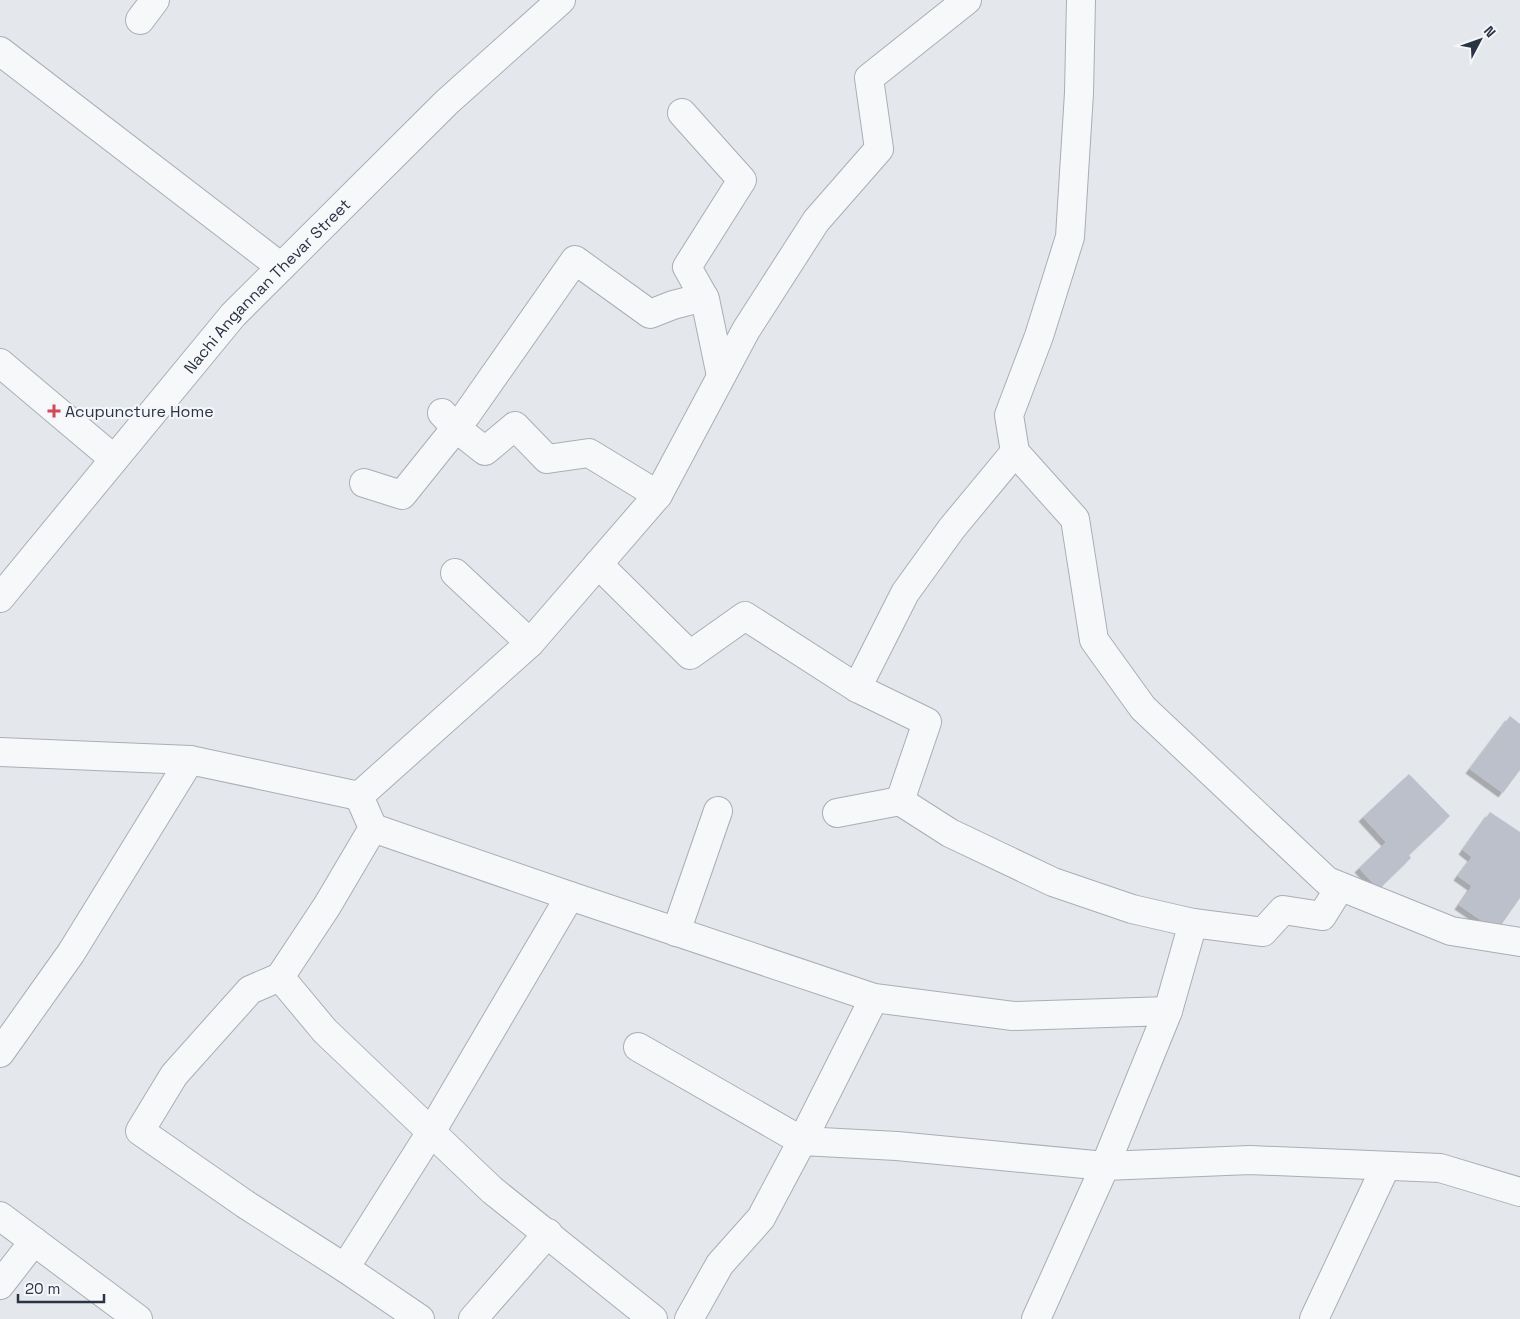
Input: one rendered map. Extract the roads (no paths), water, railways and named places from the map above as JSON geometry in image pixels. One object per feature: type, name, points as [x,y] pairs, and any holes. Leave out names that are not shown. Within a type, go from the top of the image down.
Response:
[{"type":"street","name":"Nachi Angannan Thevar Street","points":[[0,598],[233,315],[447,102],[562,0]]},
{"type":"street","points":[[359,796],[530,643],[658,495],[746,330],[816,221],[879,149],[869,78],[967,0]]},
{"type":"street","points":[[1081,0],[1079,93],[1070,237],[1039,336],[1009,415],[1015,452],[1075,519],[1094,640],[1143,708],[1327,881],[1451,931],[1520,942]]},
{"type":"street","points":[[0,52],[281,267]]},
{"type":"street","points":[[682,113],[742,180],[686,267],[704,297],[721,376]]},
{"type":"street","points":[[364,483],[402,495],[449,420],[575,260],[650,314],[673,305],[704,297]]},
{"type":"street","points":[[0,363],[114,459]]},
{"type":"street","points":[[449,420],[485,451],[515,426],[548,459],[589,453],[658,495]]},
{"type":"street","points":[[857,688],[904,593],[952,528],[1015,452]]},
{"type":"street","points":[[598,564],[690,655],[745,616],[857,688],[927,722],[900,801]]},
{"type":"street","points":[[455,573],[530,643]]},
{"type":"street","points":[[2,756],[190,760],[359,796]]},
{"type":"street","points":[[0,1053],[71,952],[190,760]]},
{"type":"street","points":[[359,796],[373,828],[874,998],[1013,1016],[1168,1011]]},
{"type":"street","points":[[837,813],[900,801],[950,833],[1053,882],[1132,909],[1193,923],[1263,932],[1283,910],[1322,916],[1340,887]]},
{"type":"street","points":[[676,932],[718,811]]},
{"type":"street","points":[[373,828],[327,906],[280,977],[250,990],[174,1075],[140,1131],[245,1204],[420,1319]]},
{"type":"street","points":[[345,1268],[431,1132],[570,896]]},
{"type":"street","points":[[1036,1319],[1104,1166],[1168,1011],[1193,923]]},
{"type":"street","points":[[280,977],[325,1031],[492,1190],[653,1319]]},
{"type":"street","points":[[690,1319],[720,1264],[761,1218],[874,998]]},
{"type":"street","points":[[638,1047],[802,1141],[897,1146],[1104,1166],[1250,1160],[1440,1168],[1520,1192]]},
{"type":"street","points":[[1314,1319],[1386,1166]]},
{"type":"street","points":[[0,1216],[138,1319]]},
{"type":"street","points":[[473,1319],[548,1233]]},
{"type":"street","points":[[0,1285],[34,1240]]},
{"type":"place","name":"Acupuncture Home","points":[[54,411]]}]
